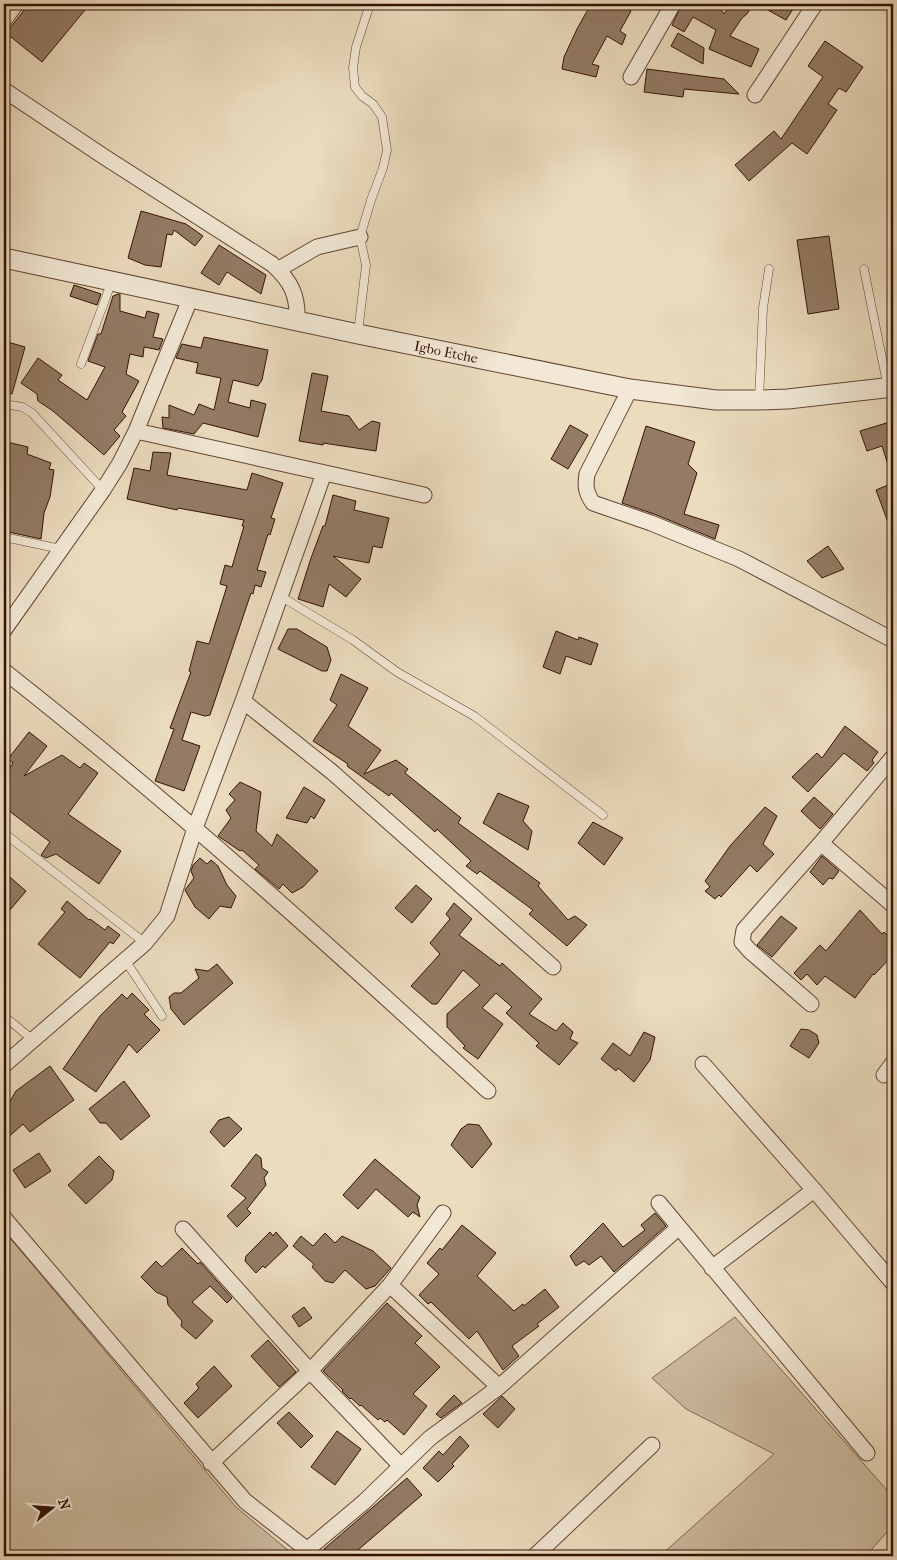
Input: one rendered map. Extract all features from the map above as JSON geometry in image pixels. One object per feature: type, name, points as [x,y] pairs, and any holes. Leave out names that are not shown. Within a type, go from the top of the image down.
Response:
[{"type":"street","points":[[4,20],[16,4]]},
{"type":"street","points":[[631,77],[673,4]]},
{"type":"street","points":[[755,95],[815,4]]},
{"type":"street","points":[[4,90],[278,269],[294,291],[297,320]]},
{"type":"street","points":[[278,269],[317,247],[360,237]]},
{"type":"street","name":"Igbo Etche","points":[[4,258],[358,334],[630,389],[716,400],[758,400],[788,399],[891,388]]},
{"type":"street","points":[[4,630],[120,463],[136,431],[191,298]]},
{"type":"street","points":[[630,389],[588,474],[587,494],[593,504],[651,523],[739,559],[892,639]]},
{"type":"street","points":[[136,431],[424,495]]},
{"type":"street","points":[[4,1065],[145,943],[167,916],[195,828],[243,701],[324,473]]},
{"type":"street","points":[[4,671],[65,719],[195,828],[308,927],[488,1091]]},
{"type":"street","points":[[243,701],[332,772],[553,967]]},
{"type":"street","points":[[811,1004],[750,951],[742,942],[744,930],[821,843],[893,757]]},
{"type":"street","points":[[821,843],[893,905]]},
{"type":"street","points":[[884,1075],[893,1063]]},
{"type":"street","points":[[703,1064],[893,1283]]},
{"type":"street","points":[[712,1268],[814,1190]]},
{"type":"street","points":[[659,1203],[866,1453]]},
{"type":"street","points":[[211,1462],[310,1371],[390,1285],[443,1213]]},
{"type":"street","points":[[4,1218],[245,1501],[311,1553],[430,1438],[499,1387],[678,1228]]},
{"type":"street","points":[[183,1229],[310,1371],[401,1466]]},
{"type":"street","points":[[390,1285],[499,1387]]},
{"type":"street","points":[[535,1556],[652,1445]]},
{"type":"lane","points":[[358,334],[366,265],[360,237],[383,168],[387,150],[382,117],[373,104],[362,96],[355,87],[353,68],[356,47],[370,4]]},
{"type":"lane","points":[[758,400],[762,317],[769,269]]},
{"type":"lane","points":[[864,269],[891,388]]},
{"type":"lane","points":[[81,364],[112,281]]},
{"type":"lane","points":[[4,404],[22,407],[32,413],[103,490]]},
{"type":"lane","points":[[4,537],[61,549]]},
{"type":"lane","points":[[280,596],[353,640],[397,672],[474,716],[603,815]]},
{"type":"lane","points":[[4,833],[145,943]]},
{"type":"lane","points":[[125,960],[162,1016]]},
{"type":"lane","points":[[4,1016],[33,1040]]},
{"type":"shaded area","points":[[4,1231],[236,1507],[295,1556],[4,1556]]},
{"type":"shaded area","points":[[735,1317],[893,1497],[893,1525],[866,1556],[660,1556],[774,1454],[686,1409],[652,1378]]},
{"type":"building","points":[[29,4],[90,4],[42,62],[6,33]]},
{"type":"building","points":[[591,4],[620,4],[631,11],[620,31],[626,35],[622,45],[607,36],[592,64],[599,66],[596,77],[562,69],[564,57]]},
{"type":"building","points":[[682,4],[716,4],[724,14],[731,4],[753,4],[730,36],[759,49],[751,67],[709,49],[716,30],[693,17],[684,32],[672,25]]},
{"type":"building","points":[[757,4],[796,4],[786,20]]},
{"type":"building","points":[[678,33],[704,48],[703,64],[671,46]]},
{"type":"building","points":[[825,41],[863,67],[846,92],[839,88],[828,104],[837,110],[807,154],[792,143],[749,181],[735,165],[774,131],[781,139],[823,77],[808,66]]},
{"type":"building","points":[[647,69],[724,79],[739,94],[684,89],[683,97],[644,92]]},
{"type":"building","points":[[141,211],[186,224],[203,236],[195,246],[174,230],[172,235],[167,234],[161,267],[145,265],[128,258]]},
{"type":"building","points":[[829,236],[839,309],[808,314],[797,240]]},
{"type":"building","points":[[219,245],[266,275],[261,294],[227,272],[219,285],[201,273]]},
{"type":"building","points":[[74,285],[101,294],[97,305],[70,296]]},
{"type":"building","points":[[120,294],[120,311],[145,318],[147,311],[159,314],[153,337],[163,339],[159,350],[144,347],[143,357],[130,354],[126,374],[139,381],[122,412],[126,416],[114,430],[120,436],[104,455],[53,411],[38,401],[37,394],[21,383],[38,358],[62,375],[58,380],[87,400],[105,367],[88,361],[98,334],[101,334],[113,296]]},
{"type":"building","points":[[204,337],[268,350],[262,380],[258,386],[233,380],[228,402],[250,408],[251,400],[266,404],[258,437],[203,423],[194,434],[163,428],[162,417],[169,418],[169,405],[194,415],[199,404],[214,410],[221,378],[196,373],[198,363],[176,358],[182,344],[201,348]]},
{"type":"building","points":[[4,341],[25,347],[12,394],[4,392]]},
{"type":"building","points":[[312,373],[328,376],[321,411],[349,416],[359,430],[372,421],[380,423],[376,451],[299,441]]},
{"type":"building","points":[[893,421],[893,473],[891,474],[882,446],[867,451],[860,431]]},
{"type":"building","points":[[570,425],[588,435],[568,469],[551,459]]},
{"type":"building","points":[[646,426],[695,442],[688,464],[697,473],[684,514],[719,525],[715,539],[622,503]]},
{"type":"building","points":[[7,442],[28,447],[27,454],[51,463],[49,469],[54,470],[50,497],[44,513],[41,539],[4,531],[8,516],[4,515],[4,454]]},
{"type":"building","points":[[153,452],[171,453],[167,475],[247,490],[252,473],[283,483],[271,518],[275,519],[270,535],[268,534],[257,570],[266,572],[261,587],[255,585],[253,594],[251,593],[210,715],[205,716],[191,712],[182,740],[200,746],[184,791],[155,781],[174,729],[170,728],[191,672],[189,671],[197,641],[209,644],[227,586],[220,584],[225,565],[232,567],[244,520],[178,508],[177,510],[127,499],[134,468],[150,471]]},
{"type":"building","points":[[893,483],[893,533],[892,533],[876,490]]},
{"type":"building","points":[[333,495],[356,501],[354,510],[389,518],[382,548],[373,546],[369,563],[333,556],[361,579],[346,597],[329,584],[323,607],[298,599],[311,558],[323,526],[325,526]]},
{"type":"building","points":[[828,546],[844,569],[822,578],[807,561]]},
{"type":"building","points":[[288,629],[297,629],[327,647],[331,660],[327,671],[322,671],[278,649]]},
{"type":"building","points":[[556,631],[578,640],[579,637],[598,644],[591,665],[566,656],[560,674],[543,667]]},
{"type":"building","points":[[341,674],[368,688],[348,726],[381,750],[364,774],[396,760],[408,769],[405,773],[461,818],[458,823],[540,883],[538,886],[568,920],[575,916],[587,925],[567,946],[529,914],[533,910],[480,871],[477,874],[466,866],[471,861],[437,829],[435,832],[391,793],[389,796],[347,766],[348,764],[313,741],[337,705],[330,700]]},
{"type":"building","points":[[845,726],[878,752],[872,760],[874,763],[867,771],[844,753],[808,792],[792,777],[817,753],[822,758]]},
{"type":"building","points":[[29,732],[47,746],[24,776],[62,755],[80,768],[84,763],[98,773],[68,814],[121,851],[99,884],[56,854],[46,858],[41,855],[50,842],[4,807],[4,777],[13,763],[8,759]]},
{"type":"building","points":[[240,782],[261,792],[256,831],[272,846],[277,834],[318,871],[303,887],[292,893],[283,884],[279,889],[255,869],[259,865],[242,850],[240,851],[218,836],[231,818],[226,810],[235,800],[229,794]]},
{"type":"building","points":[[304,787],[325,800],[314,819],[311,816],[307,823],[286,818]]},
{"type":"building","points":[[498,793],[529,806],[523,821],[532,831],[528,850],[483,823]]},
{"type":"building","points":[[814,797],[833,814],[820,829],[801,811]]},
{"type":"building","points":[[765,807],[777,816],[763,844],[774,854],[757,872],[750,865],[721,897],[719,895],[715,899],[705,891],[710,887],[705,881],[730,846]]},
{"type":"building","points":[[593,822],[623,838],[604,865],[578,843]]},
{"type":"building","points":[[822,856],[839,871],[833,879],[829,878],[823,885],[810,872]]},
{"type":"building","points":[[200,858],[207,864],[211,860],[218,866],[227,885],[236,896],[231,908],[220,906],[209,919],[195,907],[185,890],[194,878],[191,871],[193,865]]},
{"type":"building","points":[[4,872],[26,891],[10,910],[4,904]]},
{"type":"building","points":[[416,885],[432,899],[412,923],[395,908]]},
{"type":"building","points":[[67,901],[89,920],[105,930],[108,926],[120,935],[113,944],[110,942],[80,978],[38,944],[65,912],[61,909]]},
{"type":"building","points":[[454,903],[472,919],[459,935],[500,966],[502,963],[542,999],[529,1014],[556,1031],[563,1023],[573,1032],[570,1039],[578,1043],[559,1065],[536,1046],[539,1043],[506,1013],[512,1007],[496,993],[482,1008],[503,1024],[478,1059],[463,1048],[465,1046],[447,1027],[447,1014],[480,985],[463,970],[437,1004],[432,1004],[411,986],[440,954],[430,943],[450,919],[446,914]]},
{"type":"building","points":[[860,910],[882,934],[884,932],[893,941],[893,955],[873,974],[855,998],[825,976],[817,985],[807,974],[801,980],[794,973],[820,945],[826,951]]},
{"type":"building","points":[[781,916],[797,928],[772,957],[757,945]]},
{"type":"building","points":[[217,964],[233,983],[184,1025],[171,1009],[169,997],[174,993],[181,993],[199,978],[195,969],[208,971]]},
{"type":"building","points":[[132,993],[149,1010],[144,1014],[160,1030],[137,1053],[129,1044],[96,1092],[63,1069],[100,1016],[122,994],[127,999]]},
{"type":"building","points":[[801,1029],[809,1030],[817,1035],[819,1043],[809,1058],[790,1046]]},
{"type":"building","points":[[644,1032],[655,1037],[650,1060],[634,1082],[618,1068],[616,1071],[601,1059],[613,1043],[630,1056]]},
{"type":"building","points":[[50,1066],[74,1100],[30,1132],[23,1124],[4,1141],[4,1112],[16,1091]]},
{"type":"building","points":[[124,1081],[150,1116],[121,1140],[106,1123],[100,1123],[89,1109]]},
{"type":"building","points":[[229,1117],[242,1129],[224,1147],[210,1132],[219,1120]]},
{"type":"building","points":[[468,1124],[479,1125],[492,1144],[472,1168],[451,1145],[461,1129]]},
{"type":"building","points":[[39,1153],[51,1171],[25,1188],[13,1170]]},
{"type":"building","points":[[256,1154],[261,1158],[262,1168],[268,1172],[264,1178],[266,1185],[247,1209],[251,1213],[237,1227],[227,1216],[246,1198],[231,1186]]},
{"type":"building","points":[[99,1156],[114,1171],[112,1180],[86,1204],[68,1185]]},
{"type":"building","points":[[375,1159],[420,1197],[417,1205],[420,1217],[413,1212],[408,1217],[376,1189],[358,1209],[343,1195]]},
{"type":"building","points":[[655,1213],[666,1226],[614,1272],[601,1256],[589,1265],[584,1261],[576,1266],[570,1256],[603,1223],[623,1247],[645,1230],[641,1225]]},
{"type":"building","points":[[462,1225],[496,1253],[477,1276],[514,1311],[523,1304],[524,1306],[545,1289],[559,1307],[537,1324],[539,1326],[512,1346],[519,1356],[503,1370],[477,1331],[469,1339],[431,1302],[428,1304],[419,1295],[439,1274],[427,1263],[440,1248],[442,1250]]},
{"type":"building","points":[[270,1232],[273,1236],[276,1232],[288,1246],[265,1268],[263,1266],[256,1273],[245,1261],[246,1256]]},
{"type":"building","points":[[325,1233],[335,1243],[342,1236],[373,1251],[391,1268],[375,1286],[366,1289],[345,1270],[333,1283],[325,1281],[312,1267],[314,1264],[293,1246],[301,1236],[313,1246]]},
{"type":"building","points":[[182,1248],[198,1264],[200,1262],[232,1298],[227,1303],[210,1286],[192,1302],[213,1321],[196,1339],[181,1326],[182,1321],[168,1305],[167,1297],[156,1292],[141,1277],[156,1261],[162,1267]]},
{"type":"building","points":[[387,1303],[422,1336],[415,1343],[440,1367],[413,1394],[427,1406],[404,1435],[387,1420],[385,1422],[380,1418],[378,1420],[361,1405],[350,1399],[323,1371]]},
{"type":"building","points":[[304,1307],[312,1318],[299,1327],[292,1316]]},
{"type":"building","points":[[268,1340],[296,1372],[279,1387],[251,1356]]},
{"type":"building","points":[[214,1366],[232,1386],[198,1418],[184,1403],[199,1388],[196,1384]]},
{"type":"building","points":[[454,1395],[462,1403],[441,1418],[436,1414]]},
{"type":"building","points":[[502,1396],[515,1409],[498,1428],[483,1414]]},
{"type":"building","points":[[289,1412],[313,1436],[301,1448],[277,1423]]},
{"type":"building","points":[[337,1431],[361,1449],[335,1485],[311,1467]]},
{"type":"building","points":[[460,1436],[469,1446],[452,1464],[454,1466],[438,1482],[423,1468],[439,1451],[443,1455]]},
{"type":"building","points":[[407,1478],[422,1495],[351,1556],[331,1556],[324,1549]]}]
